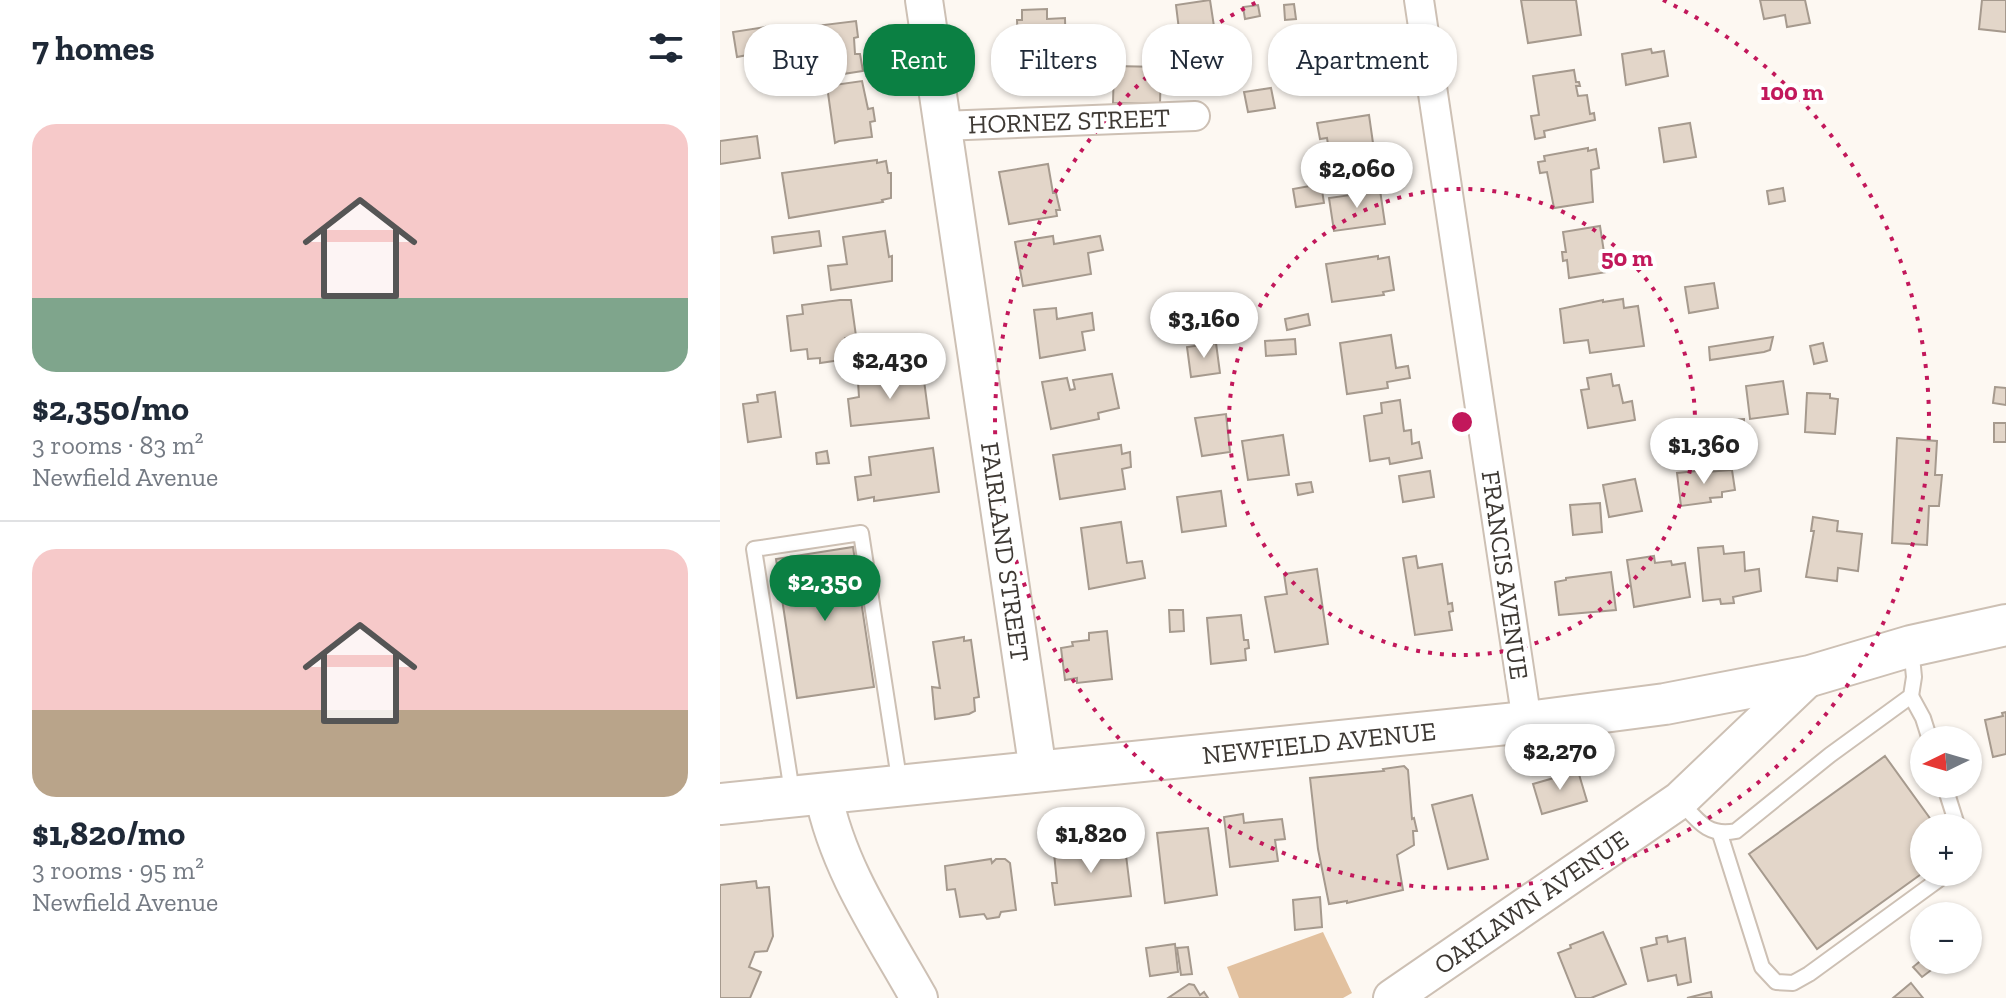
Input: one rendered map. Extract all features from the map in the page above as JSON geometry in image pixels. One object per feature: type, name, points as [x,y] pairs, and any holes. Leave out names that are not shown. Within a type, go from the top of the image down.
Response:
[{"type":"main road","name":"NEWFIELD AVENUE","points":[[720,804],[1527,722],[1665,704],[1810,676],[1911,646],[2006,625]]},
{"type":"street","name":"FAIRLAND STREET","points":[[924,0],[1038,771]]},
{"type":"street","name":"FRANCIS AVENUE","points":[[1419,0],[1527,722]]},
{"type":"street","name":"HORNEZ STREET","points":[[942,126],[1195,116]]},
{"type":"street","name":"OAKLAWN AVENUE","points":[[1392,998],[1680,800],[1810,676]]},
{"type":"street","points":[[808,795],[830,827],[846,869],[919,998]]},
{"type":"lane","points":[[808,795],[754,549],[861,533],[900,785]]},
{"type":"lane","points":[[1911,646],[1914,677],[1911,696],[1926,726]]},
{"type":"lane","points":[[1680,800],[1706,827],[1720,834],[1736,831],[1830,755],[1911,696]]},
{"type":"lane","points":[[1720,834],[1762,967],[1776,982],[1793,983],[1809,974],[1930,886]]},
{"type":"shaded area","points":[[1323,932],[1352,993],[1343,998],[1239,998],[1227,967]]},
{"type":"building","points":[[1210,0],[1214,24],[1178,24],[1176,5]]},
{"type":"building","points":[[1521,0],[1576,0],[1581,35],[1528,43]]},
{"type":"building","points":[[1760,0],[1805,0],[1810,23],[1787,27],[1785,15],[1764,19]]},
{"type":"building","points":[[1982,0],[2006,0],[2006,32],[1979,29]]},
{"type":"building","points":[[1294,4],[1296,19],[1285,20],[1284,5]]},
{"type":"building","points":[[1258,5],[1260,16],[1245,19],[1243,7]]},
{"type":"building","points":[[1047,9],[1047,19],[1065,18],[1065,24],[1017,24],[1017,20],[1022,20],[1022,10]]},
{"type":"building","points":[[856,21],[858,37],[854,38],[855,54],[860,54],[863,71],[847,73],[847,24],[832,24]]},
{"type":"building","points":[[744,30],[744,56],[737,57],[733,32]]},
{"type":"building","points":[[1651,49],[1652,53],[1664,51],[1668,76],[1626,85],[1622,54]]},
{"type":"building","points":[[1126,66],[1142,67],[1142,96],[1160,96],[1160,104],[1113,103],[1113,96],[1126,96]]},
{"type":"building","points":[[1574,70],[1580,86],[1576,86],[1578,96],[1587,95],[1590,114],[1594,113],[1595,120],[1544,131],[1545,137],[1535,139],[1531,116],[1539,115],[1533,76]]},
{"type":"building","points":[[862,81],[868,109],[873,108],[875,121],[870,122],[872,137],[835,143],[828,96],[847,96],[847,83]]},
{"type":"building","points":[[1268,88],[1268,96],[1273,96],[1275,108],[1248,112],[1245,96],[1252,96],[1252,91]]},
{"type":"building","points":[[1369,115],[1374,150],[1330,157],[1327,138],[1320,139],[1317,123]]},
{"type":"building","points":[[1690,123],[1696,157],[1664,162],[1659,128]]},
{"type":"building","points":[[757,136],[760,158],[720,164],[720,141]]},
{"type":"building","points":[[1588,148],[1588,151],[1596,149],[1599,168],[1591,170],[1593,202],[1554,208],[1547,172],[1540,173],[1538,162],[1545,161],[1544,156]]},
{"type":"building","points":[[877,160],[877,163],[886,161],[888,173],[891,173],[891,198],[789,218],[782,173]]},
{"type":"building","points":[[1048,164],[1053,193],[1056,193],[1060,210],[1056,210],[1057,216],[1009,224],[999,172]]},
{"type":"building","points":[[1321,184],[1324,203],[1296,207],[1293,189]]},
{"type":"building","points":[[1361,188],[1362,193],[1380,190],[1385,224],[1334,231],[1329,198],[1351,195],[1351,189]]},
{"type":"building","points":[[1783,188],[1785,201],[1769,204],[1767,191]]},
{"type":"building","points":[[1600,226],[1607,272],[1569,278],[1567,260],[1563,261],[1562,252],[1566,252],[1563,232]]},
{"type":"building","points":[[819,231],[821,246],[774,253],[772,237]]},
{"type":"building","points":[[885,231],[889,257],[892,256],[892,281],[831,290],[828,266],[847,264],[843,237]]},
{"type":"building","points":[[1053,236],[1054,244],[1100,236],[1103,250],[1088,253],[1091,274],[1023,286],[1015,242]]},
{"type":"building","points":[[1378,256],[1378,259],[1389,257],[1394,290],[1383,292],[1384,295],[1332,302],[1326,264]]},
{"type":"building","points":[[1714,283],[1718,308],[1689,313],[1685,287]]},
{"type":"building","points":[[1623,299],[1624,308],[1638,306],[1644,346],[1590,353],[1588,340],[1564,343],[1560,309]]},
{"type":"building","points":[[851,300],[856,336],[845,338],[848,359],[820,363],[820,358],[808,359],[807,349],[791,351],[787,316],[803,314],[802,305]]},
{"type":"building","points":[[1056,308],[1057,319],[1092,313],[1094,330],[1082,332],[1085,350],[1040,358],[1034,310]]},
{"type":"building","points":[[1308,314],[1310,325],[1287,330],[1285,319]]},
{"type":"building","points":[[1391,335],[1396,368],[1408,366],[1410,378],[1387,382],[1388,388],[1347,394],[1340,343]]},
{"type":"building","points":[[1773,337],[1770,350],[1710,360],[1709,347]]},
{"type":"building","points":[[905,339],[908,354],[882,359],[879,344]]},
{"type":"building","points":[[1295,339],[1296,354],[1266,356],[1265,341]]},
{"type":"building","points":[[1216,343],[1220,373],[1191,377],[1187,347]]},
{"type":"building","points":[[1823,343],[1827,361],[1814,364],[1810,346]]},
{"type":"building","points":[[923,373],[929,418],[851,426],[848,399],[859,397],[858,382]]},
{"type":"building","points":[[1112,374],[1119,408],[1098,413],[1099,419],[1051,429],[1042,382],[1067,378],[1070,390],[1075,389],[1073,380]]},
{"type":"building","points":[[1611,374],[1613,386],[1619,385],[1623,403],[1632,401],[1635,420],[1588,428],[1581,390],[1589,389],[1587,378]]},
{"type":"building","points":[[1783,381],[1788,414],[1750,419],[1746,386]]},
{"type":"building","points":[[1995,387],[2006,388],[2006,405],[1993,403]]},
{"type":"building","points":[[775,392],[781,437],[748,442],[743,404],[758,402],[757,395]]},
{"type":"building","points":[[1807,393],[1830,394],[1830,398],[1838,399],[1835,434],[1805,432]]},
{"type":"building","points":[[1400,400],[1404,431],[1411,430],[1412,444],[1419,442],[1422,458],[1390,464],[1389,458],[1370,461],[1364,416],[1382,413],[1381,403]]},
{"type":"building","points":[[1226,414],[1230,452],[1202,456],[1195,418]]},
{"type":"building","points":[[1744,419],[1744,428],[1731,429],[1730,420]]},
{"type":"building","points":[[1994,423],[2006,423],[2006,442],[1994,442]]},
{"type":"building","points":[[1283,435],[1289,475],[1248,480],[1242,441]]},
{"type":"building","points":[[1897,438],[1937,441],[1935,475],[1942,475],[1939,506],[1929,506],[1927,545],[1892,543]]},
{"type":"building","points":[[1121,445],[1122,454],[1130,452],[1131,467],[1122,469],[1125,489],[1060,499],[1053,455]]},
{"type":"building","points":[[933,448],[939,492],[874,501],[874,497],[858,500],[855,477],[871,475],[869,457]]},
{"type":"building","points":[[827,451],[829,463],[817,464],[816,453]]},
{"type":"building","points":[[1732,470],[1735,490],[1722,492],[1722,497],[1710,498],[1711,502],[1681,506],[1677,473]]},
{"type":"building","points":[[1430,471],[1434,497],[1403,502],[1399,476]]},
{"type":"building","points":[[1635,479],[1642,511],[1609,517],[1603,485]]},
{"type":"building","points":[[1311,482],[1313,492],[1298,495],[1296,484]]},
{"type":"building","points":[[1221,491],[1226,526],[1182,532],[1177,497]]},
{"type":"building","points":[[1600,503],[1602,532],[1573,535],[1570,505]]},
{"type":"building","points":[[1813,517],[1838,521],[1837,531],[1862,534],[1858,571],[1838,568],[1837,581],[1806,577],[1814,531],[1811,531]]},
{"type":"building","points":[[1121,522],[1127,563],[1142,561],[1145,578],[1089,589],[1081,528]]},
{"type":"building","points":[[1723,546],[1724,554],[1744,552],[1745,571],[1759,569],[1761,591],[1733,597],[1734,603],[1721,604],[1720,599],[1703,601],[1698,548]]},
{"type":"building","points":[[853,547],[874,687],[797,698],[776,559]]},
{"type":"building","points":[[1416,556],[1418,568],[1442,564],[1448,604],[1452,603],[1453,611],[1449,612],[1452,630],[1415,635],[1403,558]]},
{"type":"building","points":[[1654,556],[1655,563],[1685,563],[1690,597],[1634,607],[1627,560]]},
{"type":"building","points":[[1317,569],[1328,644],[1275,652],[1265,597],[1287,594],[1284,574]]},
{"type":"building","points":[[1611,572],[1616,610],[1559,615],[1555,582]]},
{"type":"building","points":[[1169,610],[1183,610],[1184,631],[1170,632]]},
{"type":"building","points":[[1241,615],[1244,640],[1248,640],[1249,648],[1245,649],[1246,660],[1211,664],[1207,618]]},
{"type":"building","points":[[1107,631],[1112,679],[1077,683],[1077,678],[1065,680],[1061,648],[1073,646],[1072,642],[1089,640],[1089,633]]},
{"type":"building","points":[[964,637],[964,641],[971,640],[979,697],[974,698],[975,711],[935,719],[932,687],[940,688],[933,642]]},
{"type":"building","points":[[2006,712],[2006,754],[1993,757],[1985,720],[2003,716],[2002,713]]},
{"type":"building","points":[[1885,756],[1910,791],[1910,798],[1915,798],[1927,814],[1910,814],[1910,882],[1817,949],[1749,854]]},
{"type":"building","points":[[1404,766],[1408,770],[1412,819],[1417,831],[1413,831],[1414,845],[1397,855],[1403,890],[1329,904],[1318,849],[1310,778],[1384,771]]},
{"type":"building","points":[[1578,771],[1587,801],[1542,814],[1533,784]]},
{"type":"building","points":[[1472,795],[1488,859],[1448,869],[1432,805]]},
{"type":"building","points":[[1243,814],[1244,823],[1282,819],[1285,839],[1275,840],[1278,861],[1230,867],[1224,817]]},
{"type":"building","points":[[1208,828],[1217,895],[1165,903],[1157,833]]},
{"type":"building","points":[[1104,844],[1105,850],[1109,846],[1125,847],[1131,896],[1055,905],[1052,883],[1057,883],[1054,853]]},
{"type":"building","points":[[991,859],[992,863],[996,859],[1005,859],[1010,863],[1016,910],[1001,912],[999,917],[987,919],[984,914],[960,917],[955,889],[947,890],[945,866]]},
{"type":"building","points":[[756,881],[757,888],[769,887],[773,936],[767,951],[755,952],[749,967],[761,972],[750,998],[720,998],[720,885]]},
{"type":"building","points":[[1320,897],[1322,927],[1295,930],[1293,900]]},
{"type":"building","points":[[1603,932],[1626,984],[1591,998],[1576,998],[1558,953]]},
{"type":"building","points":[[1667,936],[1668,942],[1685,938],[1691,982],[1678,985],[1676,975],[1648,981],[1641,948],[1657,944],[1656,938]]},
{"type":"building","points":[[1175,944],[1178,972],[1150,976],[1146,948]]},
{"type":"building","points":[[1188,947],[1192,974],[1181,975],[1177,948]]},
{"type":"building","points":[[1911,983],[1923,998],[1893,998]]},
{"type":"building","points":[[1189,984],[1194,985],[1200,995],[1204,992],[1208,998],[1168,998]]},
{"type":"building","points":[[1711,992],[1712,998],[1687,998]]}]
